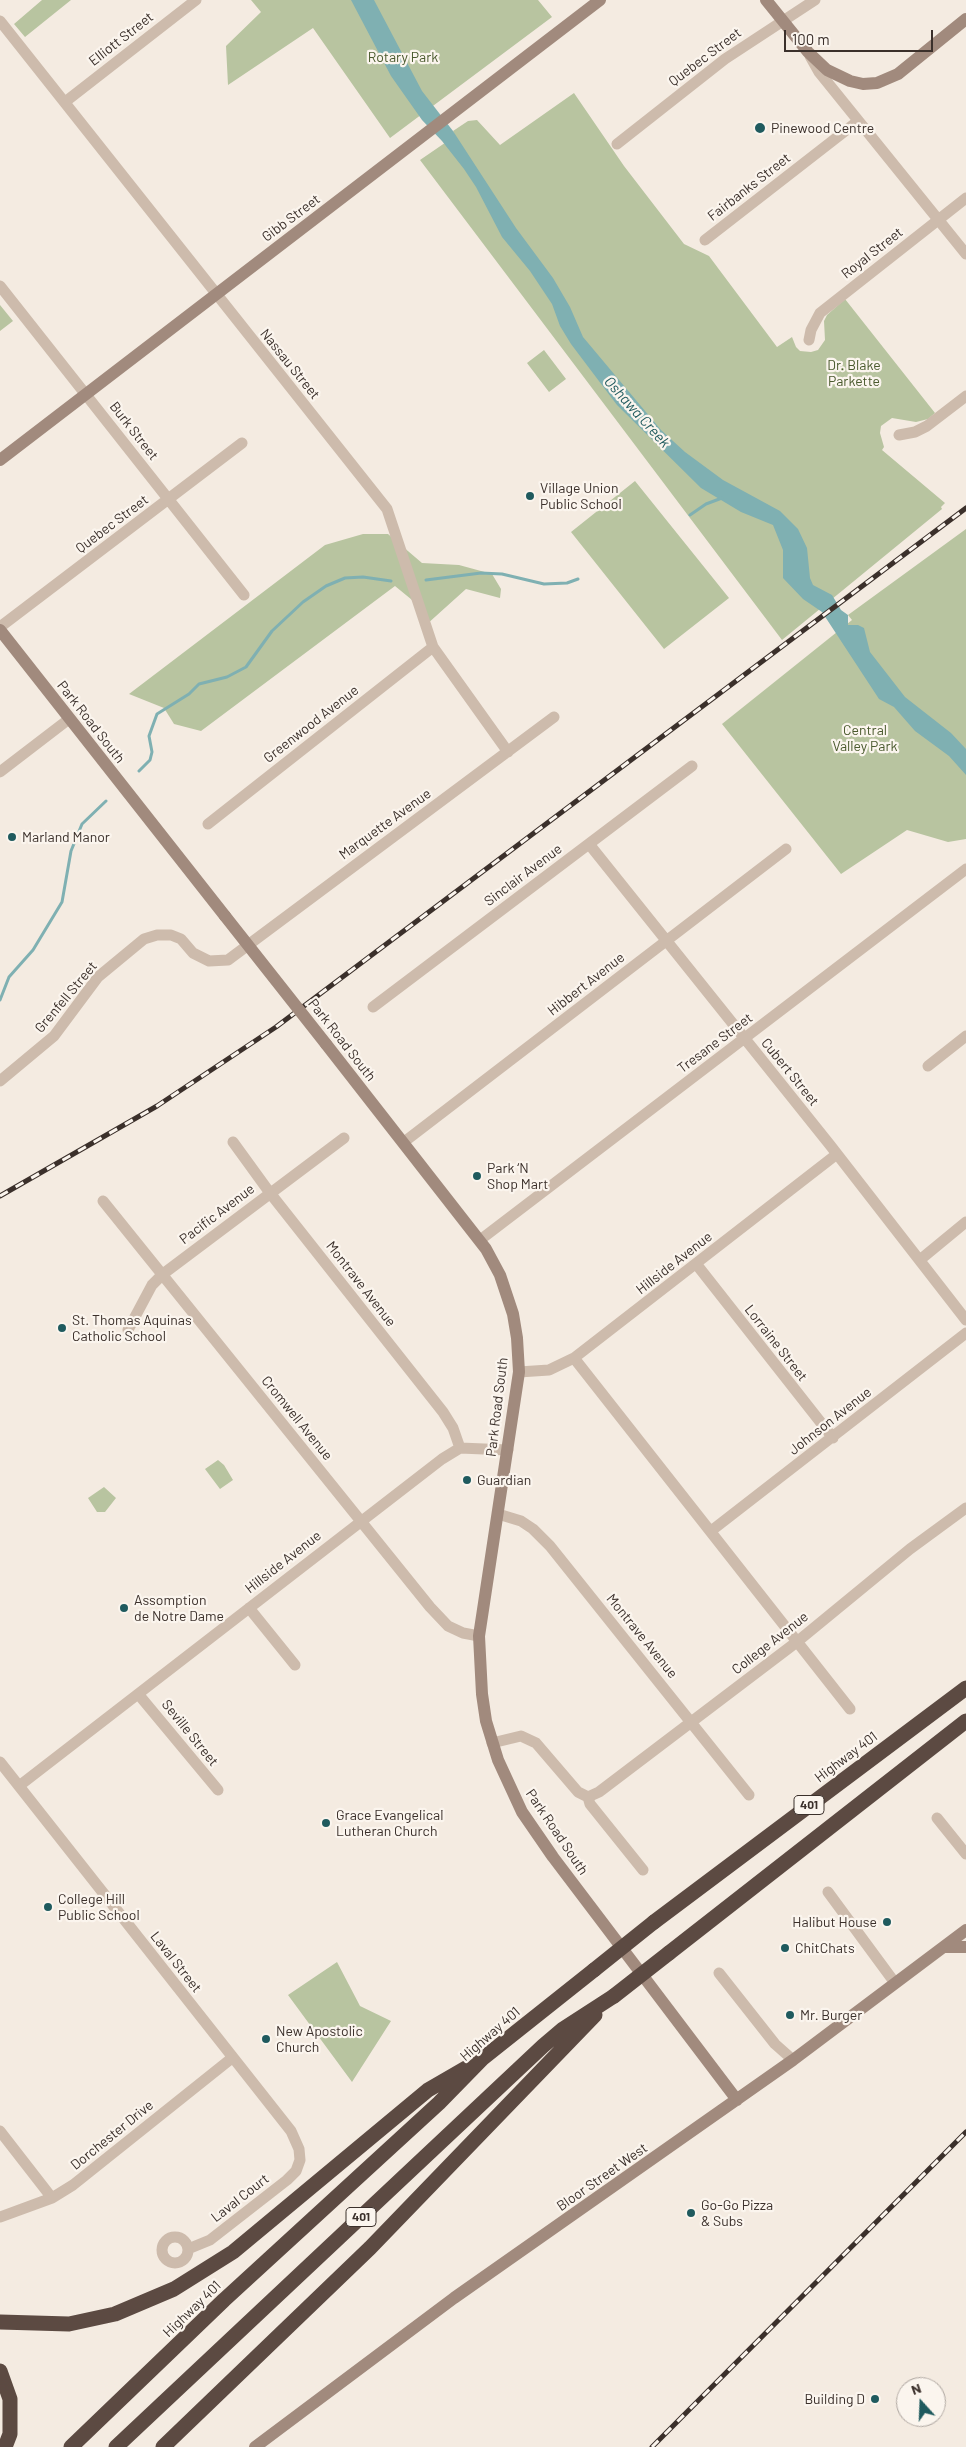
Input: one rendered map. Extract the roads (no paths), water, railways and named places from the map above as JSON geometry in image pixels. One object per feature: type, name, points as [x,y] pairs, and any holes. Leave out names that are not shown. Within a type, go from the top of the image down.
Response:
[{"type":"highway","name":"Highway 401","points":[[71,2447],[224,2300],[439,2104],[482,2059],[654,1922],[966,1688]]},
{"type":"highway","name":"401","points":[[116,2447],[543,2046],[563,2029],[614,1996],[966,1722]]},
{"type":"highway","points":[[163,2447],[370,2248],[614,1996]]},
{"type":"highway","points":[[0,2322],[69,2324],[115,2314],[174,2289],[233,2252],[428,2090],[482,2059]]},
{"type":"highway","points":[[0,2371],[10,2400],[10,2434],[5,2447]]},
{"type":"main road","name":"Gibb Street","points":[[0,460],[600,0]]},
{"type":"main road","points":[[766,0],[808,52],[837,76],[863,84],[877,83],[898,74],[916,62],[966,19]]},
{"type":"main road","name":"Park Road South","points":[[0,629],[404,1142],[480,1240],[496,1266],[509,1298],[516,1331],[519,1372],[479,1636],[479,1675],[492,1743],[512,1792],[531,1826],[737,2100]]},
{"type":"main road","name":"Bloor Street West","points":[[257,2446],[454,2298],[793,2060],[966,1930]]},
{"type":"main road","points":[[945,1946],[966,1947]]},
{"type":"street","name":"Elliott Street","points":[[65,102],[196,0]]},
{"type":"street","name":"Quebec Street","points":[[617,144],[724,59],[762,33],[784,22],[814,0]]},
{"type":"street","name":"Nassau Street","points":[[0,22],[387,509],[433,647],[508,752]]},
{"type":"street","points":[[808,52],[819,72],[966,254]]},
{"type":"street","name":"Fairbanks Street","points":[[705,240],[858,121]]},
{"type":"street","name":"Royal Street","points":[[809,340],[811,330],[820,313],[966,198]]},
{"type":"street","name":"Burk Street","points":[[0,286],[244,595]]},
{"type":"street","points":[[899,435],[915,432],[927,426],[966,396]]},
{"type":"street","name":"Quebec Street","points":[[0,629],[242,443]]},
{"type":"street","name":"Greenwood Avenue","points":[[208,824],[433,647]]},
{"type":"street","name":"Marquette Avenue","points":[[235,956],[280,920],[554,717]]},
{"type":"street","points":[[0,772],[69,719]]},
{"type":"street","name":"Sinclair Avenue","points":[[374,1007],[692,766]]},
{"type":"street","name":"Cubert Street","points":[[589,844],[837,1154],[966,1320]]},
{"type":"street","name":"Hibbert Avenue","points":[[404,1142],[786,849]]},
{"type":"street","name":"Tresane Street","points":[[480,1240],[744,1040],[966,868]]},
{"type":"street","name":"Grenfell Street","points":[[0,1081],[54,1036],[98,977],[144,939],[157,935],[179,938],[194,953],[209,961],[219,962],[235,956]]},
{"type":"street","points":[[928,1066],[966,1036]]},
{"type":"street","name":"Pacific Avenue","points":[[128,1330],[152,1285],[163,1274],[344,1138]]},
{"type":"street","name":"Montrave Avenue","points":[[233,1142],[443,1412],[453,1428],[460,1448]]},
{"type":"street","name":"Hillside Avenue","points":[[519,1372],[548,1370],[574,1358],[837,1154]]},
{"type":"street","name":"Cromwell Avenue","points":[[103,1202],[430,1607],[448,1626],[463,1634],[479,1636]]},
{"type":"street","points":[[920,1259],[966,1222]]},
{"type":"street","name":"Lorraine Street","points":[[696,1265],[833,1438]]},
{"type":"street","name":"Johnson Avenue","points":[[711,1531],[966,1334]]},
{"type":"street","points":[[574,1358],[850,1709]]},
{"type":"street","points":[[460,1448],[508,1450]]},
{"type":"street","name":"Hillside Avenue","points":[[19,1786],[139,1695],[360,1521],[430,1468],[460,1448]]},
{"type":"street","name":"College Avenue","points":[[588,1797],[599,1792],[798,1641],[910,1549],[966,1508]]},
{"type":"street","name":"Montrave Avenue","points":[[498,1514],[528,1525],[550,1546],[749,1795]]},
{"type":"street","points":[[249,1608],[295,1665]]},
{"type":"street","name":"Seville Street","points":[[139,1695],[218,1790]]},
{"type":"street","points":[[492,1743],[521,1736],[536,1743],[578,1792],[588,1797],[590,1804],[643,1870]]},
{"type":"street","name":"Laval Street","points":[[0,1762],[291,2131],[299,2148],[300,2160]]},
{"type":"street","points":[[938,1818],[966,1854]]},
{"type":"street","points":[[828,1892],[896,1983]]},
{"type":"street","points":[[720,1973],[776,2044],[793,2060]]},
{"type":"street","name":"Dorchester Drive","points":[[0,2217],[52,2198],[72,2186],[232,2058]]},
{"type":"street","points":[[0,2132],[52,2198]]},
{"type":"street","name":"Laval Court","points":[[188,2249],[210,2240],[287,2180],[296,2172],[300,2160]]},
{"type":"water","name":"Oshawa Creek","points":[[351,0],[374,0],[422,91],[453,131],[516,228],[553,278],[570,307],[583,337],[661,430],[685,452],[723,480],[780,511],[798,529],[807,548],[810,578],[813,585],[832,595],[841,610],[848,615],[848,625],[858,625],[864,628],[870,652],[905,697],[951,733],[966,749],[966,775],[949,756],[915,731],[894,707],[879,699],[822,612],[803,599],[783,578],[783,550],[773,525],[741,512],[701,488],[617,405],[571,344],[560,326],[552,304],[530,271],[502,237],[476,187],[464,169],[442,141],[422,120],[391,76]]},
{"type":"waterway","points":[[690,515],[706,504],[722,498]]},
{"type":"waterway","points":[[426,580],[481,573],[502,574],[544,584],[567,583],[578,579]]},
{"type":"waterway","points":[[139,771],[150,760],[152,752],[149,736],[157,714],[189,694],[199,684],[227,677],[246,667],[272,631],[303,602],[326,586],[345,578],[363,577],[391,581]]},
{"type":"waterway","points":[[0,1000],[9,977],[33,950],[62,902],[71,851],[82,824],[106,801]]},
{"type":"railway","points":[[0,1196],[157,1106],[276,1027],[966,508]]},
{"type":"railway","points":[[652,2447],[966,2132]]},
{"type":"place","name":"Pinewood Centre","points":[[760,128]]},
{"type":"place","name":"Village Union Public School","points":[[530,496]]},
{"type":"place","name":"Marland Manor","points":[[12,837]]},
{"type":"place","name":"Park ‘N Shop Mart","points":[[477,1176]]},
{"type":"place","name":"St. Thomas Aquinas Catholic School","points":[[62,1328]]},
{"type":"place","name":"Guardian","points":[[467,1480]]},
{"type":"place","name":"Assomption de Notre Dame","points":[[124,1608]]},
{"type":"place","name":"Grace Evangelical Lutheran Church","points":[[326,1823]]},
{"type":"place","name":"College Hill Public School","points":[[48,1907]]},
{"type":"place","name":"Halibut House","points":[[887,1922]]},
{"type":"place","name":"ChitChats","points":[[785,1948]]},
{"type":"place","name":"Mr. Burger","points":[[790,2015]]},
{"type":"place","name":"New Apostolic Church","points":[[266,2039]]},
{"type":"place","name":"Go-Go Pizza & Subs","points":[[691,2213]]},
{"type":"place","name":"Building D","points":[[875,2399]]},
{"type":"park label","name":"Rotary Park","points":[[403,57]]},
{"type":"park label","name":"Dr. Blake Parkette","points":[[854,374]]},
{"type":"park label","name":"Central Valley Park","points":[[865,738]]}]
